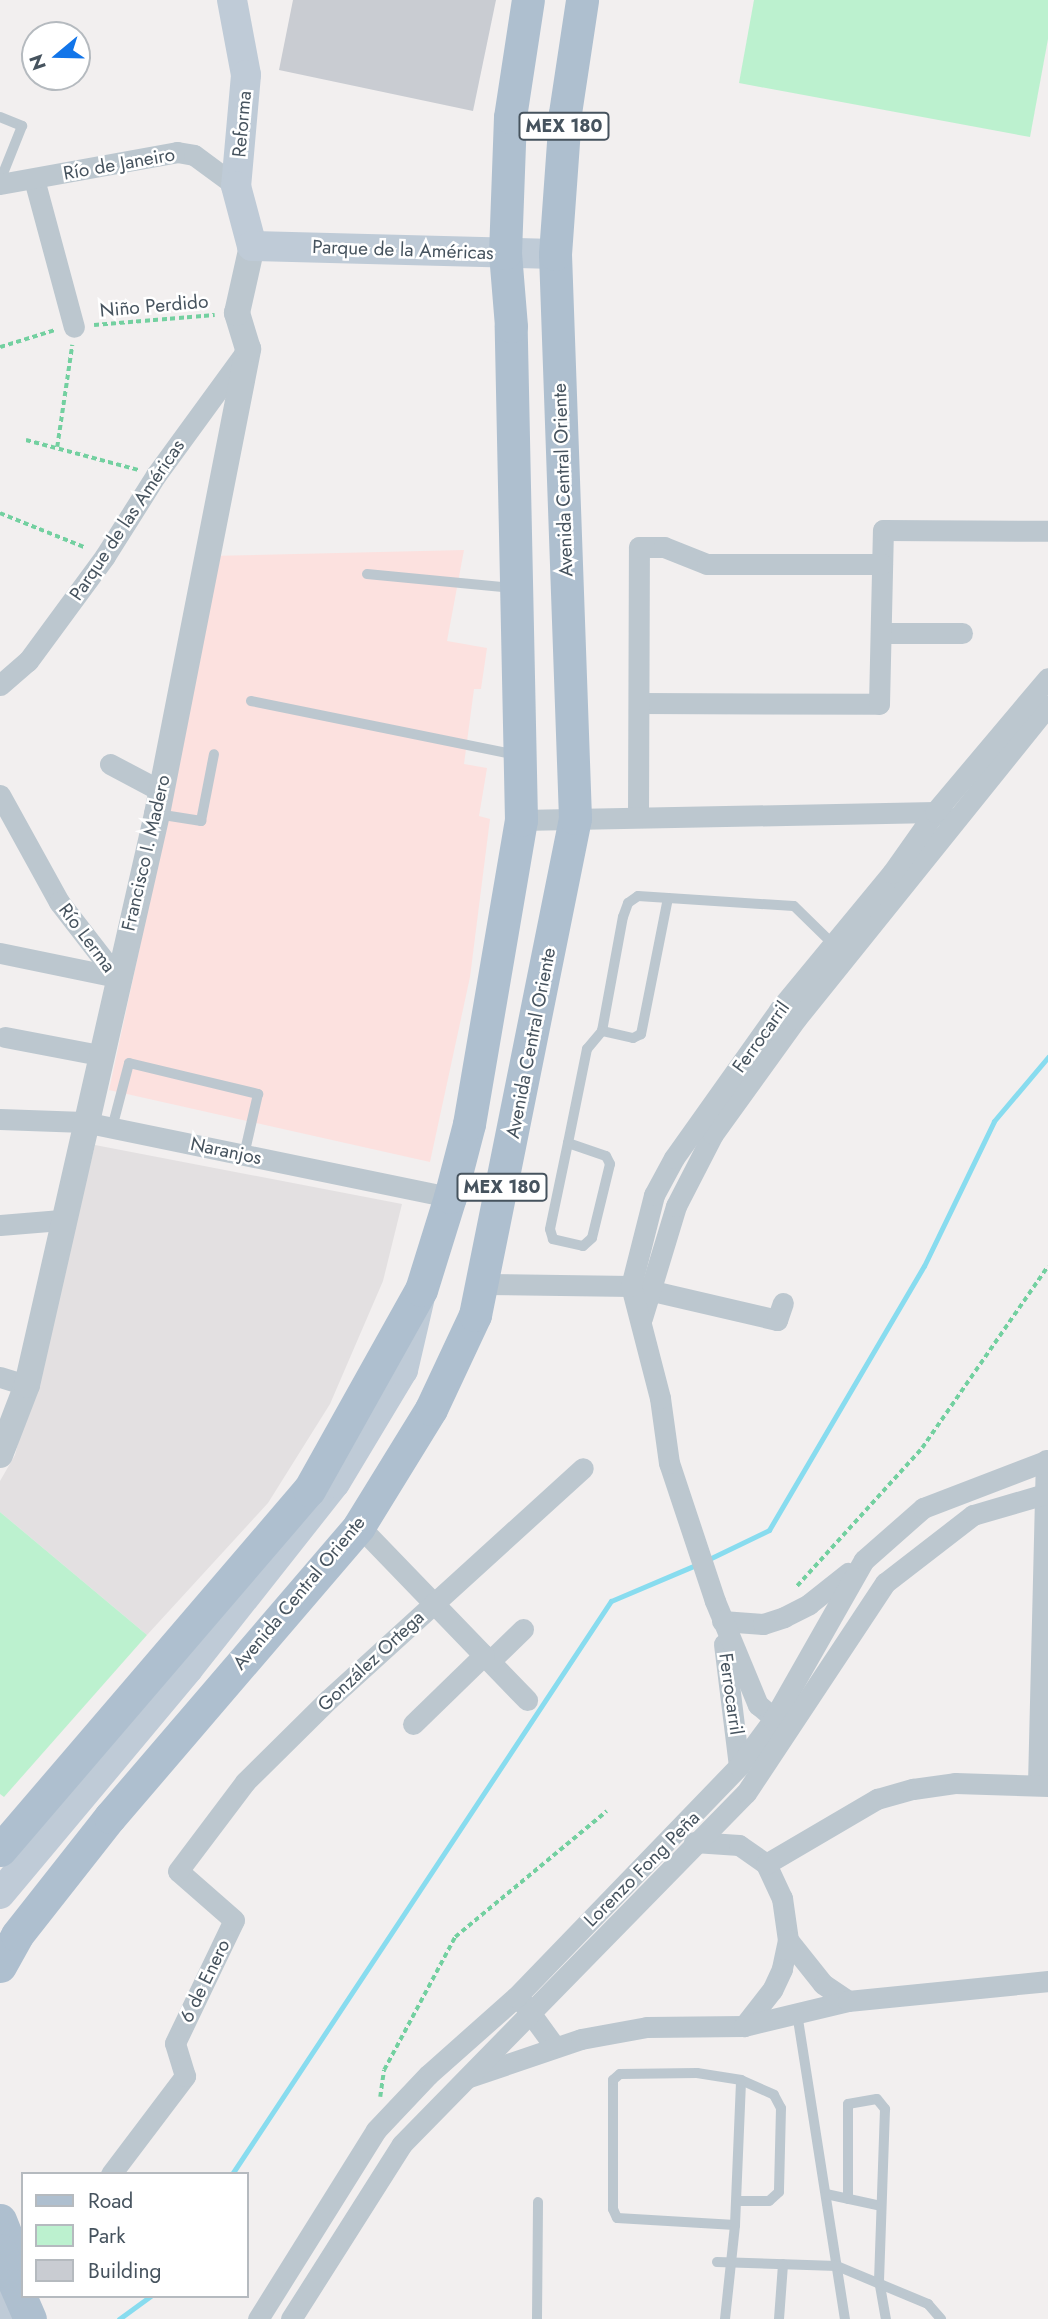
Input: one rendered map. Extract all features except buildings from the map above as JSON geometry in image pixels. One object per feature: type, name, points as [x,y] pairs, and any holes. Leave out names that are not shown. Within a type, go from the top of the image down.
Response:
[{"type":"main road","name":"Reforma","points":[[232,0],[246,75],[236,186],[252,246]]},
{"type":"main road","name":"MEX 180","points":[[0,1850],[309,1490],[421,1290],[450,1197],[469,1124],[521,820],[505,253],[510,117],[528,0]]},
{"type":"main road","name":"MEX 180","points":[[555,254],[565,113],[582,0]]},
{"type":"main road","name":"Parque de la Américas","points":[[252,246],[402,247],[555,254]]},
{"type":"main road","name":"Avenida Central Oriente","points":[[0,1966],[17,1936],[110,1817],[359,1526],[381,1486],[431,1409],[475,1315],[575,818],[555,254]]},
{"type":"main road","points":[[0,1927],[22,1892],[196,1676],[335,1483],[403,1370],[414,1336],[421,1290]]},
{"type":"main road","points":[[0,1894],[196,1676],[381,1486]]},
{"type":"main road","points":[[0,2220],[21,2284]]},
{"type":"main road","points":[[0,2296],[10,2319]]},
{"type":"main road","points":[[25,2298],[30,2319]]},
{"type":"main road","points":[[33,2298],[41,2319]]},
{"type":"street","name":"Río de Janeiro","points":[[0,182],[34,179],[177,152],[194,155],[236,186]]},
{"type":"street","name":"Río de Janeiro","points":[[34,179],[74,327]]},
{"type":"street","name":"Francisco I. Madero","points":[[0,1455],[27,1385],[61,1220],[159,802],[248,349],[237,313],[252,246]]},
{"type":"street","name":"Parque de las Américas","points":[[0,685],[28,661],[105,556],[156,475],[248,349]]},
{"type":"street","points":[[639,702],[879,704],[883,530],[1048,531]]},
{"type":"street","points":[[638,817],[639,547],[664,547],[707,564],[882,564]]},
{"type":"street","points":[[881,633],[962,634]]},
{"type":"street","name":"Ferrocarril","points":[[780,1724],[758,1704],[722,1621],[669,1463],[660,1398],[642,1318],[631,1286],[654,1195],[674,1158],[779,1010],[892,873],[934,812],[1048,678]]},
{"type":"street","name":"Ferrocarril","points":[[642,1318],[676,1206],[713,1134],[796,1019],[919,872],[956,819],[1048,706]]},
{"type":"street","points":[[110,764],[159,802]]},
{"type":"street","name":"Río Lerma","points":[[0,795],[59,902],[117,977]]},
{"type":"street","points":[[521,820],[934,812],[956,819]]},
{"type":"street","name":"Río Lerma","points":[[0,953],[117,977]]},
{"type":"street","points":[[5,1037],[100,1055]]},
{"type":"street","name":"Naranjos","points":[[0,1119],[84,1122],[450,1197]]},
{"type":"street","points":[[0,1225],[61,1220]]},
{"type":"street","points":[[483,1284],[631,1286],[777,1320],[783,1303]]},
{"type":"street","points":[[0,1377],[27,1385]]},
{"type":"street","points":[[766,1864],[877,1799],[955,1783],[1043,1785],[1047,1460]]},
{"type":"street","name":"Lorenzo Fong Peña","points":[[258,2319],[376,2130],[428,2074],[524,2004],[704,1841],[746,1793],[864,1560],[923,1508],[1047,1460]]},
{"type":"street","name":"González Ortega","points":[[178,1871],[245,1782],[434,1603],[583,1468]]},
{"type":"street","name":"Lorenzo Fong Peña","points":[[291,2319],[402,2144],[666,1845],[780,1724],[885,1583],[973,1515],[1047,1493]]},
{"type":"street","points":[[359,1526],[527,1700]]},
{"type":"street","points":[[722,1621],[764,1624],[808,1604],[864,1560]]},
{"type":"street","name":"Ferrocarril","points":[[722,1621],[739,1766]]},
{"type":"street","points":[[413,1724],[523,1629]]},
{"type":"street","points":[[666,1845],[704,1841],[739,1845],[766,1864],[782,1898],[788,1940],[772,1990],[744,2026]]},
{"type":"street","name":"6 de Enero","points":[[113,2172],[185,2076],[175,2043],[234,1920],[178,1871]]},
{"type":"street","points":[[788,1940],[816,1978],[848,2001]]},
{"type":"street","points":[[463,2078],[555,2047],[647,2026],[744,2026],[848,2001],[1048,1981]]},
{"type":"street","points":[[524,2004],[555,2047]]},
{"type":"street","points":[[376,2130],[402,2144]]},
{"type":"lane","points":[[0,117],[22,127],[0,182]]},
{"type":"lane","points":[[367,574],[516,588]]},
{"type":"lane","points":[[251,701],[519,756]]},
{"type":"lane","points":[[159,802],[201,821],[214,754]]},
{"type":"lane","points":[[568,1143],[606,1156],[610,1164],[592,1238],[583,1246],[551,1235],[568,1143],[587,1049],[602,1031],[628,903],[638,896],[794,906],[833,944]]},
{"type":"lane","points":[[602,1031],[633,1038],[641,1034],[668,898]]},
{"type":"lane","points":[[112,1128],[129,1063],[258,1094],[244,1155]]},
{"type":"lane","points":[[797,2013],[845,2319]]},
{"type":"lane","points":[[735,2225],[617,2218],[613,2209],[611,2089],[620,2074],[697,2073],[741,2080],[779,2101],[779,2192],[769,2201],[737,2202]]},
{"type":"lane","points":[[725,2319],[733,2262],[741,2080]]},
{"type":"lane","points":[[848,2199],[849,2104],[855,2099],[877,2099],[884,2109],[879,2280],[886,2319]]},
{"type":"lane","points":[[825,2194],[881,2206]]},
{"type":"lane","points":[[537,2319],[538,2202]]},
{"type":"lane","points":[[717,2262],[837,2266],[879,2280],[928,2304],[942,2319]]},
{"type":"lane","points":[[779,2319],[783,2264]]},
{"type":"path","name":"Niño Perdido","points":[[0,347],[36,333],[74,327],[237,313]]},
{"type":"path","name":"Niño Perdido","points":[[57,447],[74,327]]},
{"type":"path","points":[[26,440],[156,475]]},
{"type":"path","points":[[0,513],[105,556]]},
{"type":"path","points":[[764,1624],[922,1448],[1048,1266]]},
{"type":"path","points":[[376,2130],[384,2070],[455,1937],[607,1811]]},
{"type":"shaded area","points":[[464,550],[447,641],[487,648],[481,689],[474,689],[464,764],[487,768],[479,816],[490,819],[470,977],[430,1162],[109,1090],[139,951],[208,556]]},
{"type":"shaded area","points":[[95,1145],[402,1204],[383,1281],[330,1404],[268,1503],[147,1635],[0,1512],[0,1481],[15,1455]]},
{"type":"green space","points":[[754,0],[1048,0],[1048,39],[1030,137],[739,83]]},
{"type":"green space","points":[[0,1512],[147,1635],[4,1797],[0,1794]]},
{"type":"waterway","points":[[707,1560],[769,1530],[924,1266],[994,1121],[1048,1057]]},
{"type":"waterway","points":[[233,2172],[611,1601],[698,1564]]},
{"type":"waterway","points":[[119,2319],[148,2298]]}]
